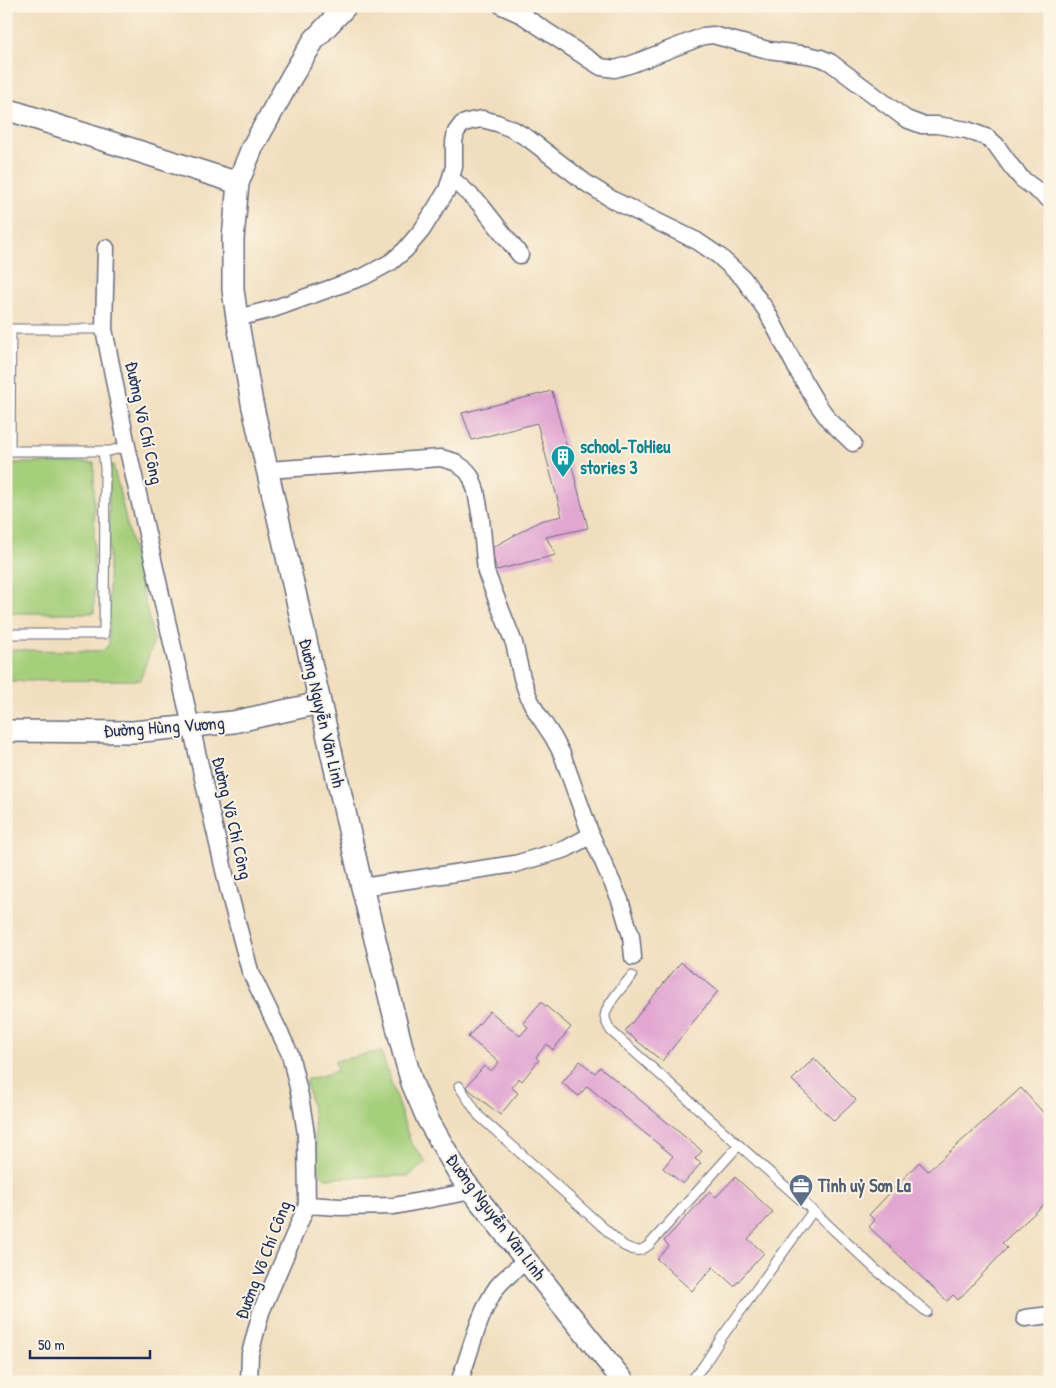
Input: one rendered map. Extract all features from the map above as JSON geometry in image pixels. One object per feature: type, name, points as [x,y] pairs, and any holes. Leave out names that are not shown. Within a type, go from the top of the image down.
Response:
[{"type":"street","name":"Đường Nguyễn Văn Linh","points":[[346,6],[314,40],[292,76],[252,148],[238,183],[233,239],[233,290],[252,403],[362,888],[402,1051],[412,1083],[428,1120],[461,1177],[624,1382]]},
{"type":"street","points":[[502,6],[522,15],[601,67],[615,70],[704,36],[713,35],[768,50],[820,58],[830,62],[906,119],[922,125],[937,125],[968,130],[988,138],[996,145],[1022,179],[1050,200]]},
{"type":"street","points":[[6,110],[238,183]]},
{"type":"street","points":[[237,318],[273,309],[365,276],[391,262],[405,250],[422,230],[447,190],[454,167],[456,132],[462,124],[471,120],[497,123],[529,139],[586,183],[613,200],[697,241],[719,256],[743,278],[766,310],[816,402],[829,420],[852,444]]},
{"type":"street","points":[[451,178],[479,203],[520,255]]},
{"type":"street","name":"Đường Võ Chí Công","points":[[106,248],[104,330],[127,446],[229,892],[250,971],[290,1054],[306,1134],[307,1205],[261,1312],[250,1354],[249,1382]]},
{"type":"street","points":[[267,470],[441,458],[455,462],[468,472],[476,491],[481,518],[486,572],[514,643],[522,678],[529,698],[562,754],[591,835],[620,900],[631,936],[633,957]]},
{"type":"street","name":"Đường Hùng Vương","points":[[6,731],[133,732],[233,722],[320,703]]},
{"type":"street","points":[[362,888],[514,864],[566,849],[591,835]]},
{"type":"street","points":[[307,1205],[340,1207],[394,1206],[472,1191]]},
{"type":"street","points":[[459,1382],[477,1329],[487,1307],[498,1287],[526,1260]]},
{"type":"street","points":[[1025,1318],[1050,1314]]},
{"type":"lane","points":[[104,330],[8,329],[10,451],[110,451],[127,446]]},
{"type":"lane","points":[[6,634],[104,634],[105,469],[103,451]]},
{"type":"lane","points":[[632,976],[608,1007],[605,1016],[611,1031],[813,1211],[875,1269],[927,1312]]},
{"type":"lane","points":[[459,1086],[479,1116],[624,1246],[633,1250],[642,1250],[649,1245],[738,1145]]},
{"type":"lane","points":[[690,1382],[813,1211]]},
{"type":"green space","points":[[6,463],[94,463],[94,613],[6,613]]},
{"type":"green space","points":[[113,464],[154,641],[140,680],[6,681],[6,650],[103,651],[109,644],[109,469]]},
{"type":"green space","points":[[381,1051],[410,1141],[426,1162],[409,1176],[325,1178],[316,1168],[314,1117],[306,1080],[337,1071],[335,1061]]},
{"type":"building","name":"school-ToHieu stories 3","points":[[552,391],[588,528],[546,537],[556,555],[497,570],[490,549],[540,521],[562,516],[537,423],[472,440],[462,413]]},
{"type":"building","points":[[681,962],[718,991],[662,1061],[625,1031]]},
{"type":"building","points":[[541,1002],[571,1027],[553,1050],[547,1044],[536,1057],[539,1060],[522,1081],[519,1078],[511,1087],[518,1093],[500,1115],[466,1087],[484,1066],[491,1071],[499,1062],[468,1037],[490,1011],[520,1036],[528,1027],[523,1023]]},
{"type":"building","points":[[814,1058],[856,1100],[834,1121],[792,1080]]},
{"type":"building","points":[[580,1061],[595,1073],[600,1067],[702,1151],[695,1159],[701,1163],[683,1184],[663,1168],[673,1156],[587,1086],[579,1096],[562,1083]]},
{"type":"building","points":[[1021,1088],[1050,1120],[1050,1199],[1002,1243],[1007,1248],[958,1300],[953,1295],[947,1301],[869,1227],[875,1220],[869,1215],[919,1162],[928,1171]]},
{"type":"building","points":[[735,1177],[773,1212],[748,1239],[764,1253],[734,1286],[713,1267],[692,1291],[657,1259],[669,1246],[664,1241],[710,1191],[716,1197]]},
{"type":"place","name":"school-ToHieu stories 3","points":[[563,478]]},
{"type":"place","name":"Tỉnh uỷ Sơn La","points":[[801,1207]]}]
